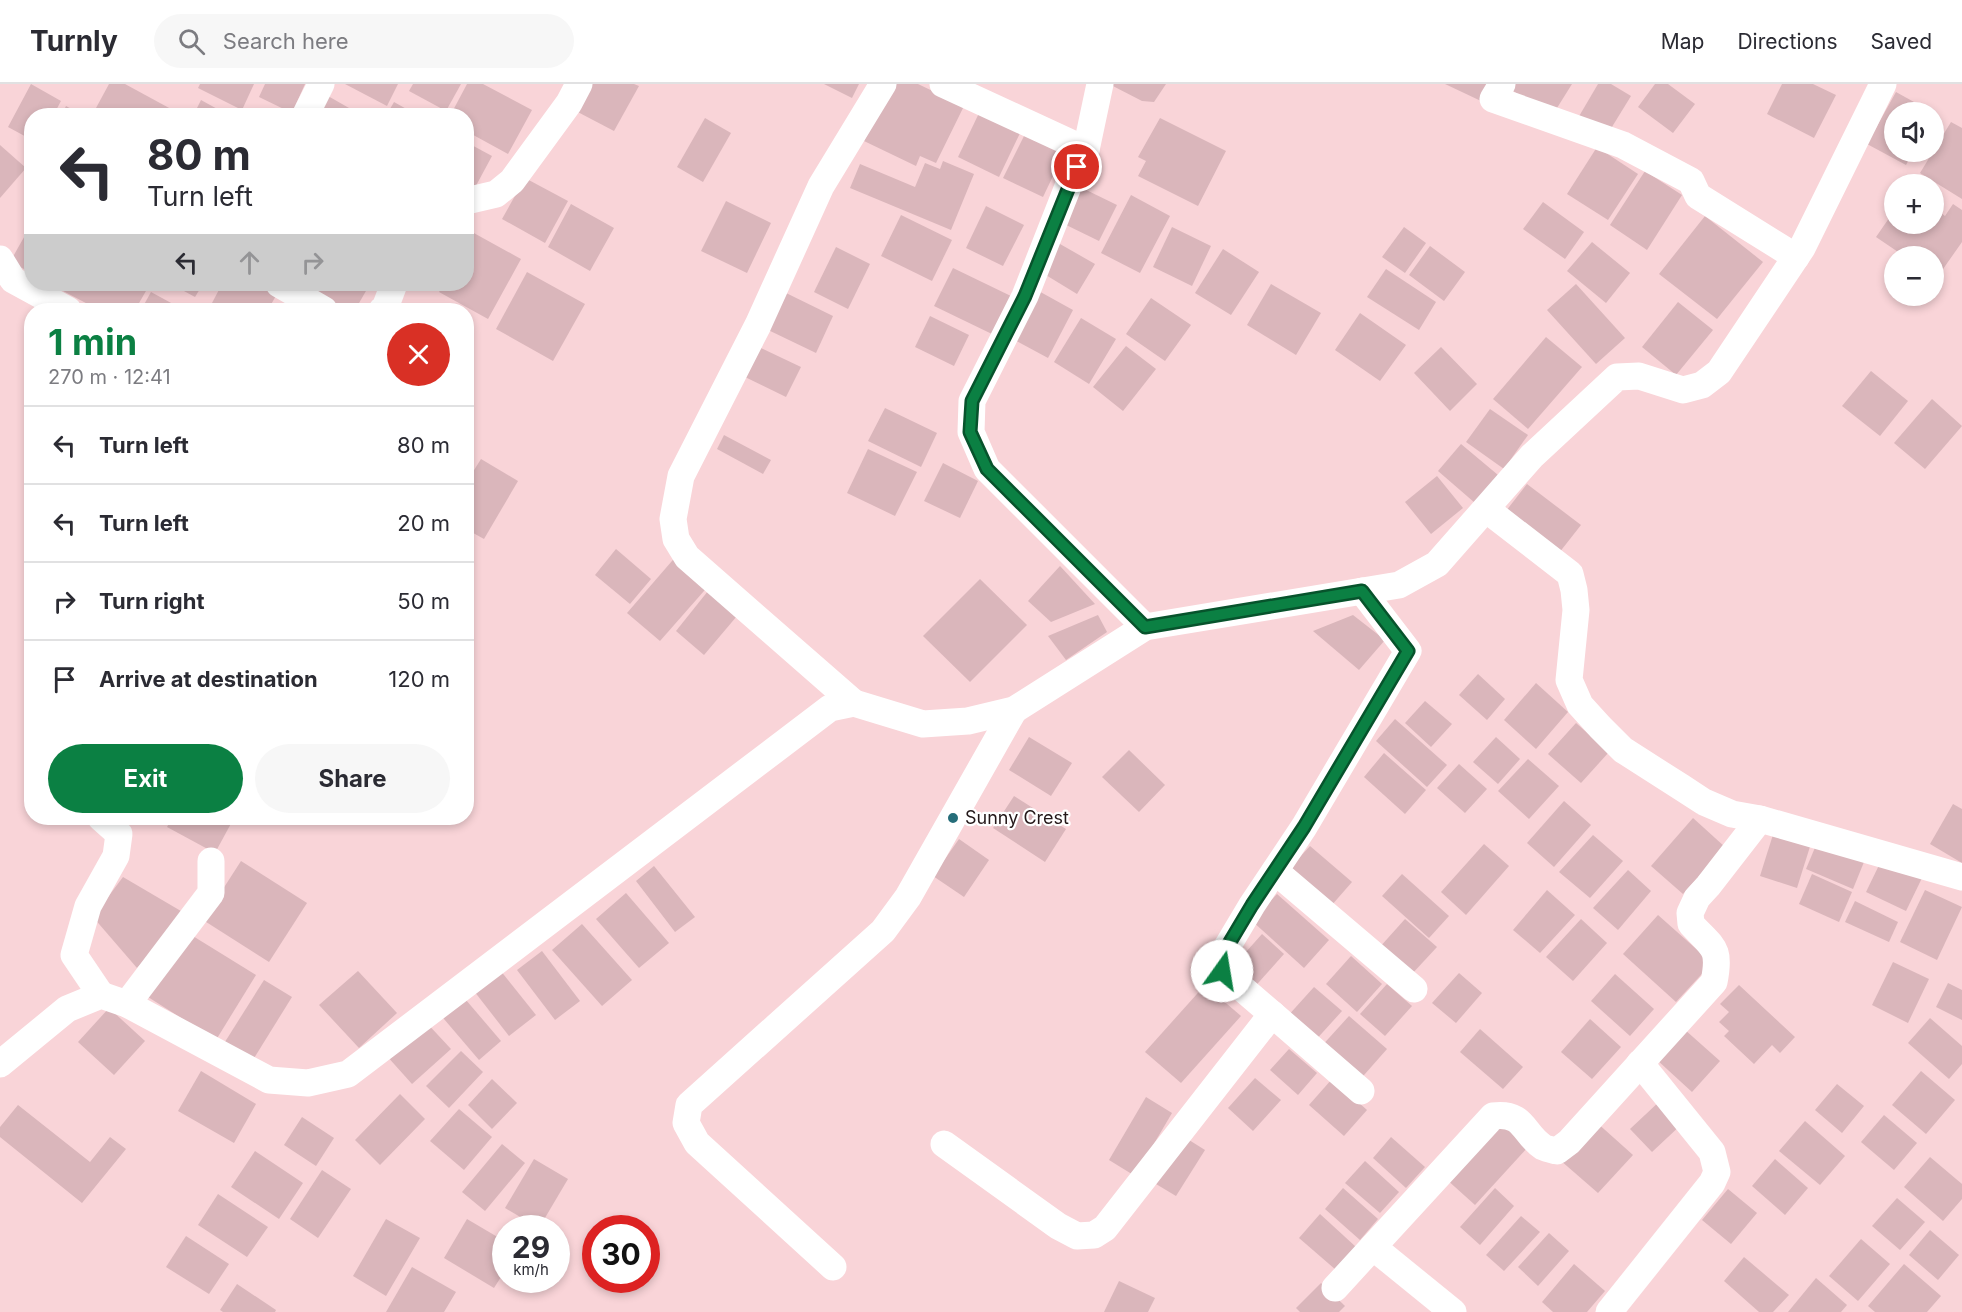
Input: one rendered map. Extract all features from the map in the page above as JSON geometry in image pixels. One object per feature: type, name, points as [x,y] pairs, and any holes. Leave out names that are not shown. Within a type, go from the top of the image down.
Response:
[{"type":"street","points":[[309,108],[321,84]]},
{"type":"street","points":[[474,199],[496,194],[512,182],[569,104],[579,84]]},
{"type":"street","points":[[883,84],[821,186],[758,325],[681,476],[673,519],[676,539],[687,556],[854,703],[923,724],[968,721],[1014,710],[1145,627],[1399,585],[1437,564],[1532,456],[1617,377],[1639,376],[1683,390],[1702,385],[1719,372],[1796,257],[1883,84]]},
{"type":"street","points":[[943,84],[1086,150]]},
{"type":"street","points":[[1100,84],[1086,150],[1069,184],[1025,296],[972,401],[970,432],[987,469],[1145,627]]},
{"type":"street","points":[[1502,84],[1493,99],[1623,145],[1691,181],[1698,196],[1796,257]]},
{"type":"street","points":[[0,259],[13,280],[24,286]]},
{"type":"street","points":[[33,291],[55,303]]},
{"type":"street","points":[[291,291],[312,303]]},
{"type":"street","points":[[1486,509],[1570,574],[1576,610],[1569,680],[1580,705],[1623,750],[1704,802],[1732,814],[1760,819],[1962,877]]},
{"type":"street","points":[[1361,1091],[1222,971],[1220,964],[1221,957],[1304,827],[1408,651],[1362,591]]},
{"type":"street","points":[[109,825],[119,834],[116,856],[88,906],[74,955],[101,995],[127,1004],[269,1080],[308,1083],[348,1074],[830,708],[854,703]]},
{"type":"street","points":[[833,1267],[697,1143],[686,1123],[689,1106],[883,931],[908,897],[1014,710]]},
{"type":"street","points":[[1335,1288],[1492,1116],[1506,1114],[1518,1120],[1543,1147],[1557,1151],[1569,1142],[1714,982],[1718,965],[1717,952],[1690,924],[1690,913],[1697,898],[1760,819]]},
{"type":"street","points":[[127,1004],[211,893],[211,861]]},
{"type":"street","points":[[1275,871],[1414,989]]},
{"type":"street","points":[[0,1064],[67,1010],[101,995]]},
{"type":"street","points":[[944,1144],[1058,1226],[1077,1236],[1094,1235],[1105,1228],[1114,1217],[1140,1180],[1272,1014]]},
{"type":"street","points":[[1609,1312],[1712,1183],[1717,1172],[1712,1152],[1640,1063]]},
{"type":"street","points":[[1373,1247],[1453,1312]]},
{"type":"building","points":[[31,84],[61,101],[57,108],[24,108],[24,136],[8,127]]},
{"type":"building","points":[[109,84],[125,84],[169,108],[96,108]]},
{"type":"building","points":[[200,84],[254,84],[243,108],[238,108],[198,88]]},
{"type":"building","points":[[265,84],[305,84],[294,108],[282,108],[259,97]]},
{"type":"building","points":[[345,84],[398,84],[387,106]]},
{"type":"building","points":[[413,84],[461,84],[448,108],[440,108],[409,91]]},
{"type":"building","points":[[467,84],[483,84],[532,110],[508,154],[474,135],[474,108],[454,108]]},
{"type":"building","points":[[586,84],[634,84],[639,86],[614,131],[572,109]]},
{"type":"building","points":[[824,84],[859,84],[852,98]]},
{"type":"building","points":[[892,84],[918,84],[964,106],[936,163],[920,156],[916,166],[864,141]]},
{"type":"building","points":[[1109,84],[1166,84],[1154,102],[1142,101]]},
{"type":"building","points":[[1445,84],[1489,84],[1481,101]]},
{"type":"building","points":[[1514,84],[1572,84],[1552,116],[1510,89]]},
{"type":"building","points":[[1598,84],[1611,84],[1631,96],[1607,135],[1578,118]]},
{"type":"building","points":[[1655,84],[1668,84],[1695,104],[1673,133],[1638,107]]},
{"type":"building","points":[[1782,84],[1813,84],[1836,95],[1814,138],[1767,114]]},
{"type":"building","points":[[1896,92],[1914,102],[1890,102]]},
{"type":"building","points":[[328,96],[349,108],[321,108]]},
{"type":"building","points":[[201,100],[216,108],[197,108]]},
{"type":"building","points":[[394,102],[405,108],[391,108]]},
{"type":"building","points":[[980,111],[1021,131],[999,177],[958,157]]},
{"type":"building","points":[[1884,114],[1884,153],[1867,144]]},
{"type":"building","points":[[705,118],[731,133],[703,182],[677,167]]},
{"type":"building","points":[[1160,118],[1226,151],[1198,206],[1138,176],[1146,161],[1138,157]]},
{"type":"building","points":[[1951,122],[1962,128],[1962,199],[1944,188],[1944,174],[1920,173],[1927,162],[1944,162],[1944,134]]},
{"type":"building","points":[[1025,134],[1064,153],[1043,197],[1003,178]]},
{"type":"building","points":[[0,145],[24,166],[24,170],[0,198]]},
{"type":"building","points":[[474,146],[492,156],[474,189]]},
{"type":"building","points":[[1597,147],[1638,174],[1608,220],[1567,194]]},
{"type":"building","points":[[943,161],[974,174],[951,230],[850,188],[860,164],[915,187],[925,163],[940,169]]},
{"type":"building","points":[[1645,171],[1682,195],[1647,250],[1610,225]]},
{"type":"building","points":[[525,178],[568,201],[545,243],[502,219]]},
{"type":"building","points":[[1076,185],[1117,205],[1099,241],[1058,221]]},
{"type":"building","points":[[1131,195],[1170,216],[1140,273],[1101,253]]},
{"type":"building","points":[[726,201],[771,223],[747,273],[701,251]]},
{"type":"building","points":[[1543,202],[1584,232],[1565,259],[1523,229]]},
{"type":"building","points":[[571,204],[614,228],[590,271],[548,247]]},
{"type":"building","points":[[1953,204],[1962,210],[1962,242],[1944,268],[1944,246],[1889,246],[1876,237],[1884,225],[1884,234],[1944,234],[1944,215]]},
{"type":"building","points":[[986,206],[1024,225],[1003,266],[966,248]]},
{"type":"building","points":[[901,215],[952,240],[932,281],[881,256]]},
{"type":"building","points":[[1705,216],[1763,262],[1717,319],[1659,274]]},
{"type":"building","points":[[1172,227],[1211,246],[1192,286],[1153,267]]},
{"type":"building","points":[[1404,227],[1426,243],[1405,273],[1382,257]]},
{"type":"building","points":[[474,233],[521,259],[488,319],[474,311],[474,303],[459,303],[439,292],[474,291]]},
{"type":"building","points":[[24,237],[24,269],[10,262]]},
{"type":"building","points":[[1053,240],[1095,264],[1077,294],[1036,269]]},
{"type":"building","points":[[1592,242],[1630,273],[1606,303],[1567,271]]},
{"type":"building","points":[[1430,246],[1465,272],[1444,301],[1409,275]]},
{"type":"building","points":[[836,247],[870,264],[848,309],[814,292]]},
{"type":"building","points":[[1223,249],[1259,272],[1231,315],[1195,293]]},
{"type":"building","points":[[953,268],[1013,297],[994,335],[934,306]]},
{"type":"building","points":[[1386,269],[1436,302],[1419,330],[1367,297]]},
{"type":"building","points":[[527,272],[585,304],[553,361],[496,329]]},
{"type":"building","points":[[1271,284],[1321,313],[1296,355],[1247,325]]},
{"type":"building","points":[[1576,284],[1625,338],[1596,364],[1547,310]]},
{"type":"building","points":[[1035,289],[1073,310],[1048,358],[1009,337]]},
{"type":"building","points":[[63,291],[146,291],[139,303],[86,303]]},
{"type":"building","points":[[184,291],[199,291],[195,297]]},
{"type":"building","points":[[218,291],[278,292],[272,303],[212,303]]},
{"type":"building","points":[[305,291],[366,291],[359,303],[327,303]]},
{"type":"building","points":[[782,291],[833,316],[816,353],[764,328]]},
{"type":"building","points":[[151,292],[171,303],[145,303]]},
{"type":"building","points":[[1151,298],[1191,325],[1165,361],[1126,334]]},
{"type":"building","points":[[1678,302],[1713,330],[1676,375],[1642,347]]},
{"type":"building","points":[[1360,313],[1406,345],[1380,381],[1335,350]]},
{"type":"building","points":[[930,316],[969,335],[954,366],[915,347]]},
{"type":"building","points":[[1081,318],[1116,339],[1089,384],[1054,362]]},
{"type":"building","points":[[1546,337],[1582,367],[1528,429],[1493,399]]},
{"type":"building","points":[[1126,346],[1156,369],[1123,411],[1093,387]]},
{"type":"building","points":[[759,347],[801,367],[786,397],[745,377]]},
{"type":"building","points":[[1441,347],[1477,384],[1450,411],[1414,373]]},
{"type":"building","points":[[1871,371],[1908,401],[1880,436],[1842,406]]},
{"type":"building","points":[[1932,399],[1962,426],[1925,469],[1894,443]]},
{"type":"building","points":[[885,408],[937,433],[921,467],[868,441]]},
{"type":"building","points":[[1490,409],[1528,435],[1504,469],[1466,442]]},
{"type":"building","points":[[724,435],[771,460],[763,474],[717,449]]},
{"type":"building","points":[[1461,444],[1498,475],[1475,503],[1438,471]]},
{"type":"building","points":[[868,449],[917,472],[895,516],[847,493]]},
{"type":"building","points":[[481,459],[518,481],[484,539],[474,533],[474,470]]},
{"type":"building","points":[[943,463],[978,481],[960,518],[924,501]]},
{"type":"building","points":[[1437,476],[1463,508],[1431,534],[1405,502]]},
{"type":"building","points":[[1527,484],[1581,525],[1559,553],[1506,511]]},
{"type":"building","points":[[616,549],[651,579],[630,604],[595,575]]},
{"type":"building","points":[[678,554],[711,583],[660,641],[627,613]]},
{"type":"building","points":[[1060,566],[1095,604],[1051,622],[1028,601]]},
{"type":"building","points":[[980,579],[1027,625],[970,682],[923,636]]},
{"type":"building","points":[[708,591],[737,616],[704,655],[676,631]]},
{"type":"building","points":[[1098,615],[1107,632],[1066,660],[1048,636]]},
{"type":"building","points":[[1353,615],[1385,640],[1359,670],[1313,631]]},
{"type":"building","points":[[1478,674],[1505,699],[1487,720],[1459,695]]},
{"type":"building","points":[[1536,683],[1568,712],[1536,749],[1504,720]]},
{"type":"building","points":[[1425,701],[1452,724],[1431,747],[1405,723]]},
{"type":"building","points":[[1395,719],[1447,765],[1427,787],[1376,741]]},
{"type":"building","points":[[1576,723],[1609,752],[1581,783],[1548,754]]},
{"type":"building","points":[[1029,737],[1072,763],[1051,796],[1009,770]]},
{"type":"building","points":[[1496,737],[1520,759],[1498,784],[1473,762]]},
{"type":"building","points":[[1129,750],[1165,785],[1139,812],[1102,777]]},
{"type":"building","points":[[1384,753],[1426,790],[1405,814],[1364,777]]},
{"type":"building","points":[[1528,759],[1559,786],[1529,819],[1498,791]]},
{"type":"building","points":[[1459,764],[1487,789],[1465,813],[1437,788]]},
{"type":"building","points":[[1014,796],[1066,829],[1045,862],[993,828]]},
{"type":"building","points":[[1564,801],[1591,825],[1554,867],[1527,843]]},
{"type":"building","points":[[1953,804],[1962,809],[1962,863],[1930,844]]},
{"type":"building","points":[[1693,818],[1725,847],[1683,894],[1651,866]]},
{"type":"building","points":[[168,825],[230,825],[215,853],[167,827]]},
{"type":"building","points":[[1776,825],[1813,837],[1797,888],[1760,876]]},
{"type":"building","points":[[1593,835],[1623,861],[1590,898],[1559,872]]},
{"type":"building","points":[[1819,838],[1866,857],[1853,889],[1806,869]]},
{"type":"building","points":[[959,839],[989,860],[964,897],[933,876]]},
{"type":"building","points":[[1484,844],[1509,866],[1466,915],[1441,892]]},
{"type":"building","points":[[1310,846],[1352,882],[1331,906],[1289,869]]},
{"type":"building","points":[[1882,859],[1922,878],[1906,911],[1866,892]]},
{"type":"building","points":[[241,861],[307,903],[269,962],[203,920]]},
{"type":"building","points":[[654,866],[695,917],[675,932],[636,881]]},
{"type":"building","points":[[1628,870],[1651,891],[1618,930],[1593,908]]},
{"type":"building","points":[[1402,874],[1449,916],[1429,938],[1382,896]]},
{"type":"building","points":[[1812,874],[1852,892],[1839,922],[1799,904]]},
{"type":"building","points":[[123,877],[186,914],[137,968],[93,917]]},
{"type":"building","points":[[1547,890],[1575,915],[1540,953],[1513,930]]},
{"type":"building","points":[[1925,890],[1962,907],[1937,960],[1900,942]]},
{"type":"building","points":[[626,893],[669,943],[639,968],[596,919]]},
{"type":"building","points":[[1277,894],[1329,940],[1304,968],[1252,921]]},
{"type":"building","points":[[1855,901],[1898,922],[1889,942],[1845,922]]},
{"type":"building","points":[[1658,915],[1712,963],[1676,1002],[1623,954]]},
{"type":"building","points":[[1405,919],[1437,947],[1411,975],[1379,948]]},
{"type":"building","points":[[1581,919],[1607,943],[1573,981],[1546,957]]},
{"type":"building","points":[[582,924],[632,980],[602,1006],[552,950]]},
{"type":"building","points":[[188,933],[256,975],[216,1040],[148,997]]},
{"type":"building","points":[[1262,934],[1284,954],[1251,991],[1229,971]]},
{"type":"building","points":[[542,951],[580,1001],[555,1020],[517,970]]},
{"type":"building","points":[[1351,956],[1382,984],[1357,1012],[1326,984]]},
{"type":"building","points":[[1893,962],[1929,979],[1908,1023],[1872,1005]]},
{"type":"building","points":[[500,970],[536,1015],[509,1036],[474,991]]},
{"type":"building","points":[[358,971],[397,1013],[359,1048],[319,1005]]},
{"type":"building","points":[[1459,973],[1482,993],[1456,1023],[1432,1003]]},
{"type":"building","points":[[1615,974],[1654,1009],[1630,1036],[1591,1001]]},
{"type":"building","points":[[264,980],[292,997],[251,1063],[223,1045]]},
{"type":"building","points":[[1948,983],[1962,990],[1962,1020],[1936,1007]]},
{"type":"building","points":[[1387,984],[1412,1006],[1385,1036],[1360,1014]]},
{"type":"building","points":[[1205,985],[1241,1016],[1181,1083],[1145,1052]]},
{"type":"building","points":[[1739,985],[1795,1037],[1780,1053],[1772,1045],[1754,1064],[1724,1036],[1729,1031],[1719,1022],[1729,1012],[1720,1004]]},
{"type":"building","points":[[1314,987],[1342,1011],[1313,1043],[1286,1018]]},
{"type":"building","points":[[460,993],[501,1041],[479,1060],[438,1012]]},
{"type":"building","points":[[109,1008],[145,1041],[114,1075],[78,1042]]},
{"type":"building","points":[[1349,1016],[1387,1049],[1357,1083],[1319,1049]]},
{"type":"building","points":[[1930,1018],[1962,1046],[1962,1064],[1949,1079],[1908,1043]]},
{"type":"building","points":[[1590,1019],[1621,1047],[1592,1079],[1561,1052]]},
{"type":"building","points":[[424,1020],[451,1049],[412,1084],[386,1055]]},
{"type":"building","points":[[1480,1029],[1523,1067],[1503,1089],[1460,1052]]},
{"type":"building","points":[[1684,1029],[1720,1061],[1692,1092],[1656,1059]]},
{"type":"building","points":[[1289,1049],[1317,1073],[1298,1095],[1270,1070]]},
{"type":"building","points":[[461,1051],[483,1072],[449,1108],[426,1086]]},
{"type":"building","points":[[201,1071],[256,1104],[234,1143],[178,1111]]},
{"type":"building","points":[[1921,1071],[1955,1100],[1926,1134],[1892,1105]]},
{"type":"building","points":[[1255,1078],[1281,1100],[1253,1131],[1228,1108]]},
{"type":"building","points":[[492,1079],[517,1103],[492,1129],[468,1105]]},
{"type":"building","points":[[1332,1079],[1367,1110],[1344,1136],[1309,1105]]},
{"type":"building","points":[[1837,1084],[1864,1106],[1842,1133],[1815,1110]]},
{"type":"building","points":[[400,1094],[425,1119],[380,1165],[355,1140]]},
{"type":"building","points":[[1146,1097],[1172,1113],[1135,1176],[1109,1160]]},
{"type":"building","points":[[1661,1100],[1683,1123],[1652,1152],[1630,1129]]},
{"type":"building","points":[[18,1105],[90,1162],[110,1137],[126,1149],[82,1203],[0,1137],[0,1127]]},
{"type":"building","points":[[459,1109],[492,1137],[464,1170],[430,1141]]},
{"type":"building","points":[[1884,1115],[1917,1143],[1894,1170],[1861,1142]]},
{"type":"building","points":[[302,1117],[334,1138],[316,1166],[284,1145]]},
{"type":"building","points":[[1498,1118],[1529,1146],[1475,1205],[1445,1178]]},
{"type":"building","points":[[1595,1121],[1633,1155],[1598,1193],[1560,1160]]},
{"type":"building","points":[[1805,1121],[1845,1156],[1820,1185],[1779,1151]]},
{"type":"building","points":[[1181,1135],[1205,1150],[1176,1196],[1151,1181]]},
{"type":"building","points":[[1391,1137],[1425,1167],[1406,1188],[1373,1158]]},
{"type":"building","points":[[502,1144],[525,1163],[485,1211],[462,1192]]},
{"type":"building","points":[[255,1151],[303,1183],[279,1219],[231,1187]]},
{"type":"building","points":[[1930,1157],[1962,1184],[1962,1199],[1943,1221],[1904,1187]]},
{"type":"building","points":[[534,1159],[568,1179],[547,1215],[517,1215],[505,1208]]},
{"type":"building","points":[[1775,1159],[1808,1188],[1785,1215],[1752,1186]]},
{"type":"building","points":[[1365,1161],[1399,1192],[1380,1213],[1345,1183]]},
{"type":"building","points":[[322,1170],[351,1189],[318,1238],[290,1219]]},
{"type":"building","points":[[1343,1188],[1378,1219],[1360,1240],[1325,1209]]},
{"type":"building","points":[[1495,1188],[1514,1206],[1480,1245],[1460,1227]]},
{"type":"building","points":[[1728,1189],[1757,1213],[1731,1244],[1702,1220]]},
{"type":"building","points":[[218,1194],[268,1227],[247,1257],[198,1225]]},
{"type":"building","points":[[1897,1198],[1925,1222],[1900,1250],[1872,1226]]},
{"type":"building","points":[[1320,1214],[1356,1247],[1336,1270],[1299,1238]]},
{"type":"building","points":[[1521,1216],[1540,1232],[1504,1271],[1486,1255]]},
{"type":"building","points":[[386,1219],[420,1238],[386,1296],[353,1276]]},
{"type":"building","points":[[467,1219],[492,1234],[492,1287],[444,1258]]},
{"type":"building","points":[[1930,1230],[1959,1255],[1938,1280],[1909,1255]]},
{"type":"building","points":[[1549,1233],[1569,1251],[1538,1286],[1518,1267]]},
{"type":"building","points":[[186,1236],[229,1264],[209,1294],[166,1267]]},
{"type":"building","points":[[1861,1239],[1890,1264],[1858,1301],[1829,1276]]},
{"type":"building","points":[[1744,1257],[1789,1295],[1773,1312],[1759,1312],[1724,1281]]},
{"type":"building","points":[[1574,1264],[1605,1291],[1587,1312],[1553,1312],[1542,1302]]},
{"type":"building","points":[[1904,1264],[1941,1296],[1927,1312],[1875,1312],[1868,1306]]},
{"type":"building","points":[[412,1267],[456,1292],[444,1312],[386,1312]]},
{"type":"building","points":[[1816,1278],[1847,1305],[1841,1312],[1788,1312]]},
{"type":"building","points":[[1119,1281],[1155,1298],[1148,1312],[1104,1312]]},
{"type":"building","points":[[1321,1283],[1345,1306],[1339,1312],[1300,1312],[1296,1308]]},
{"type":"building","points":[[237,1284],[276,1310],[275,1312],[223,1312],[220,1310]]},
{"type":"place","name":"Sunny Crest","points":[[953,818]]},
{"type":"route","points":[[1077,167],[1025,296],[972,401],[970,432],[987,469],[1145,627],[1362,591],[1408,651],[1304,827],[1252,905],[1221,957],[1222,971]]}]
